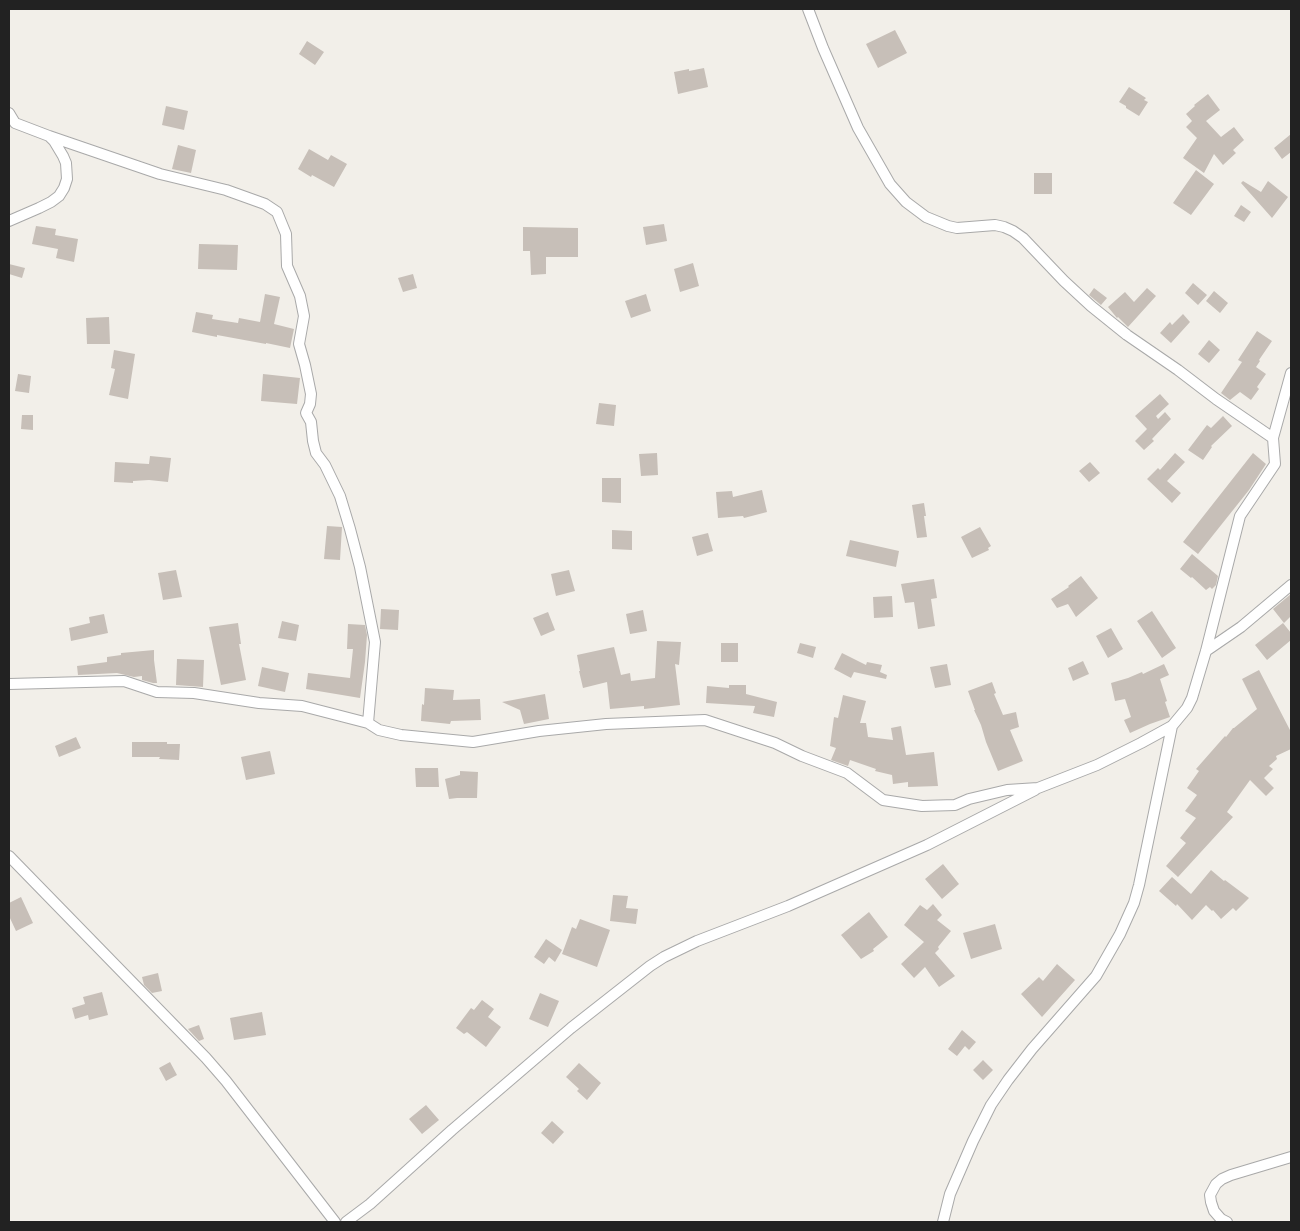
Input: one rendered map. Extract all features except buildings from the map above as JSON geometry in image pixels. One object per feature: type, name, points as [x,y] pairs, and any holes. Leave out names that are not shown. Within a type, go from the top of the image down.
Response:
[{"type":"street","points":[[808,9],[858,128],[890,184],[906,202],[926,217],[948,226],[957,228],[995,225],[1013,231],[1023,238],[1064,281],[1112,323],[1273,438]]},
{"type":"street","points":[[9,113],[12,122],[49,136],[160,174],[226,190],[265,204],[277,212],[286,234],[287,266],[300,296],[304,316],[300,344],[311,394],[310,404],[306,413],[311,422],[316,453],[325,465],[340,496],[360,567],[375,642],[368,723]]},
{"type":"street","points":[[9,220],[40,208],[59,196],[64,188],[67,179],[66,163],[49,136]]},
{"type":"street","points":[[346,1222],[370,1204],[452,1130],[571,1028],[664,957],[697,941],[788,906],[927,845],[1038,788],[1097,765],[1172,726],[1187,708],[1192,698],[1206,651],[1240,516],[1275,464],[1273,438],[1291,373]]},
{"type":"street","points":[[1206,651],[1241,627],[1291,585]]},
{"type":"street","points":[[10,684],[124,681],[157,692],[194,693],[259,703],[302,706],[368,723],[379,730],[401,735],[473,742],[539,731],[606,724],[705,720],[775,743],[802,756],[847,773],[883,800],[922,806],[955,805],[969,799],[1007,790],[1038,788]]},
{"type":"street","points":[[943,1222],[950,1194],[972,1141],[991,1105],[1032,1049],[1096,976],[1120,934],[1134,903],[1172,726]]},
{"type":"street","points":[[9,856],[206,1058],[226,1081],[335,1222]]},
{"type":"street","points":[[1227,1222],[1221,1219],[1214,1211],[1211,1202],[1210,1195],[1216,1184],[1231,1175],[1291,1157]]}]
